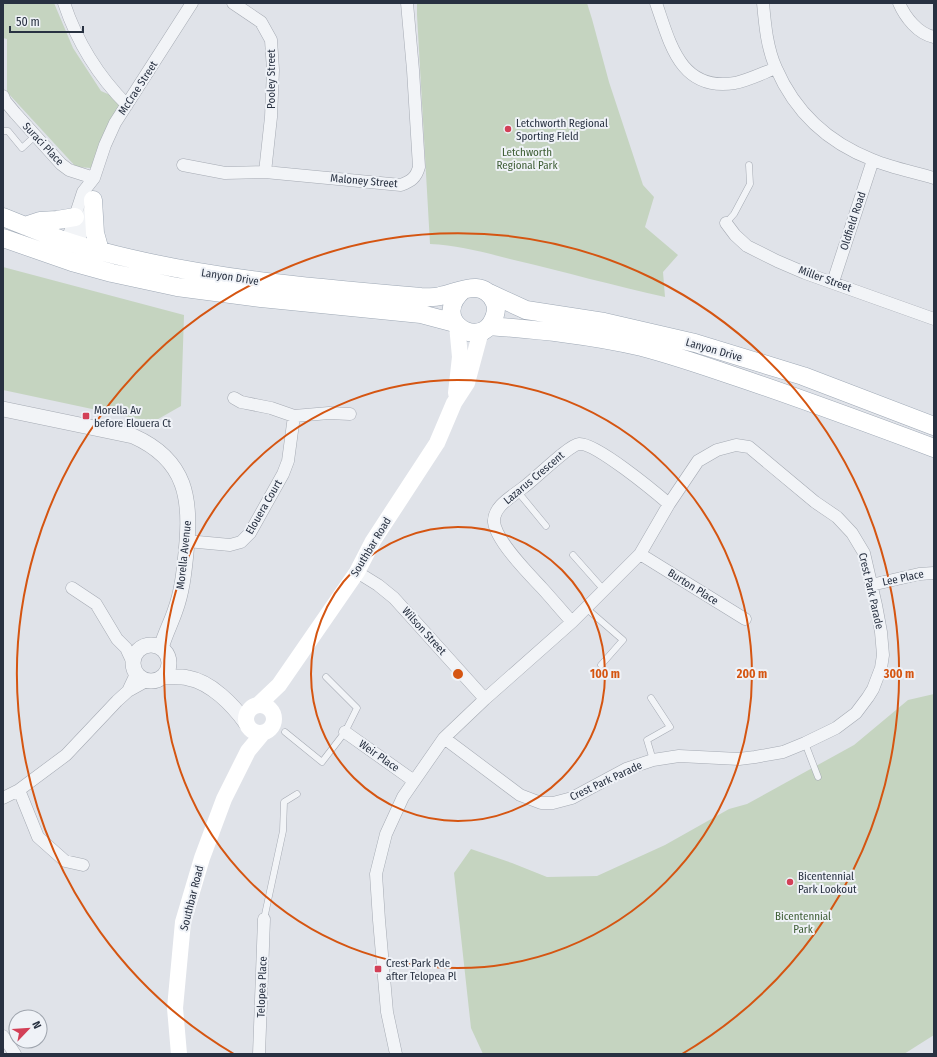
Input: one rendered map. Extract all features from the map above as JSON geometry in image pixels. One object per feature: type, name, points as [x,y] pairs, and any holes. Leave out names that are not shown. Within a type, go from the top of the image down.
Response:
[{"type":"main road","points":[[93,200],[94,226],[100,251]]},
{"type":"main road","name":"Lanyon Drive","points":[[3,217],[72,243],[183,270],[266,282],[421,297],[439,297],[462,290]]},
{"type":"main road","points":[[25,226],[40,221],[75,217]]},
{"type":"main road","name":"Lanyon Drive","points":[[3,238],[67,261],[112,273],[196,290],[410,313],[456,324]]},
{"type":"main road","points":[[480,288],[489,293],[496,310],[494,319],[485,329],[472,332],[463,330],[456,324],[451,313],[452,304],[455,296],[462,290],[480,288]]},
{"type":"main road","name":"Lanyon Drive","points":[[489,293],[526,310],[604,322],[702,346],[803,376],[934,426]]},
{"type":"main road","name":"Southbar Road","points":[[454,403],[460,357],[456,324]]},
{"type":"main road","name":"Lanyon Drive","points":[[485,329],[553,331],[598,338],[685,359],[794,396],[934,448]]},
{"type":"main road","name":"Southbar Road","points":[[179,1054],[175,1008],[183,922],[202,858],[224,798],[248,751],[254,720],[357,572],[373,542],[437,443],[454,403],[467,383],[485,329]]},
{"type":"main road","name":"Southbar Road","points":[[254,720],[269,730],[273,725],[275,719],[273,712],[279,685]]},
{"type":"main road","points":[[254,720],[264,705],[273,712]]},
{"type":"street","points":[[64,3],[78,38],[92,62],[116,94],[127,105]]},
{"type":"street","name":"McCrae Street","points":[[72,243],[93,200],[94,178],[112,129],[192,3]]},
{"type":"street","name":"Pooley Street","points":[[233,3],[261,22],[271,40],[273,70],[271,117],[265,172]]},
{"type":"street","name":"Maloney Street","points":[[183,165],[225,172],[265,172],[401,185],[411,182],[417,176],[419,167],[413,70],[406,3]]},
{"type":"street","points":[[656,3],[671,47],[686,70],[694,75],[702,79],[725,84],[737,82],[776,68]]},
{"type":"street","points":[[763,3],[764,21],[770,50],[776,68],[791,97],[814,123],[825,134],[844,146],[873,160],[934,178]]},
{"type":"street","points":[[899,3],[906,16],[915,26],[922,32],[934,37]]},
{"type":"street","name":"Suraci Place","points":[[3,96],[5,101],[61,164],[69,170],[94,178]]},
{"type":"street","name":"Oldfield Road","points":[[833,282],[873,160]]},
{"type":"street","name":"McCrae Street","points":[[67,261],[72,243],[75,217],[83,192],[94,178]]},
{"type":"street","name":"Miller Street","points":[[726,223],[735,235],[747,246],[777,261],[805,273],[934,319]]},
{"type":"street","points":[[234,398],[241,402],[271,408],[294,416],[329,413],[350,414]]},
{"type":"street","name":"Morella Avenue","points":[[3,409],[119,433],[145,442],[159,452],[174,468],[187,498],[188,541],[183,584],[175,611],[160,643]]},
{"type":"street","name":"Elouera Court","points":[[188,541],[230,545],[241,542],[246,538],[255,526],[283,474],[288,461],[294,416]]},
{"type":"street","name":"Lazarus Crescent","points":[[572,622],[522,567],[500,540],[494,522],[499,507],[568,449],[579,444],[591,447],[627,471],[669,504]]},
{"type":"street","name":"Crest Park Parade","points":[[396,1054],[387,1012],[376,874],[386,834],[403,797],[444,738],[485,699],[572,622],[640,554],[669,504],[698,461],[717,450],[736,444],[749,447],[803,492],[837,517],[852,533],[864,553],[882,645],[881,668],[878,679],[868,697],[856,713],[836,728],[805,743],[783,752],[739,759],[679,756],[653,760],[626,769],[572,798],[553,803],[541,803],[520,795],[444,738]]},
{"type":"street","name":"Burton Place","points":[[640,554],[746,619]]},
{"type":"street","name":"Wilson Street","points":[[357,572],[378,585],[394,598],[485,699]]},
{"type":"street","name":"Lee Place","points":[[871,585],[934,572]]},
{"type":"street","points":[[72,588],[96,604],[117,639],[135,664],[152,682],[166,671],[192,671],[223,687],[254,720]]},
{"type":"street","points":[[3,798],[19,790],[66,755],[128,691],[135,664],[144,646],[160,643],[168,656],[166,671]]},
{"type":"street","name":"Weir Place","points":[[345,732],[414,781]]},
{"type":"street","points":[[19,790],[38,838],[65,861],[83,865]]},
{"type":"street","name":"Telopea Place","points":[[259,1054],[264,919]]},
{"type":"street","points":[[3,1036],[15,1054]]},
{"type":"lane","points":[[3,131],[8,131],[22,148],[35,136]]},
{"type":"lane","points":[[726,223],[734,214],[750,184],[749,165]]},
{"type":"lane","points":[[518,492],[546,526]]},
{"type":"lane","points":[[573,555],[604,590]]},
{"type":"lane","points":[[586,608],[623,640],[601,665]]},
{"type":"lane","points":[[285,732],[322,762],[345,732],[357,708],[326,677]]},
{"type":"lane","points":[[651,698],[670,727],[648,740],[653,760]]},
{"type":"lane","points":[[805,743],[818,777]]},
{"type":"lane","points":[[264,919],[283,831],[284,802],[297,794]]},
{"type":"green space","points":[[3,3],[54,3],[73,48],[101,91],[126,102],[91,168],[76,167],[7,92],[7,39],[3,38]]},
{"type":"green space","name":"Letchworth Regional Park","points":[[417,3],[587,3],[609,82],[643,185],[654,197],[645,227],[678,255],[663,272],[665,297],[472,250],[430,244]]},
{"type":"green space","points":[[3,267],[184,315],[181,406],[153,422],[3,390]]},
{"type":"green space","name":"Bicentennial Park","points":[[934,694],[934,1035],[904,1054],[483,1054],[471,1028],[454,873],[471,849],[547,877],[597,876],[665,845],[729,809],[747,804],[854,745],[908,700]]},
{"type":"place","name":"Letchworth Regional Sporting FIeld","points":[[508,129]]},
{"type":"place","name":"Morella Av before Elouera Ct","points":[[86,416]]},
{"type":"place","name":"Bicentennial Park Lookout","points":[[790,882]]},
{"type":"place","name":"Crest Park Pde after Telopea Pl","points":[[378,969]]}]
